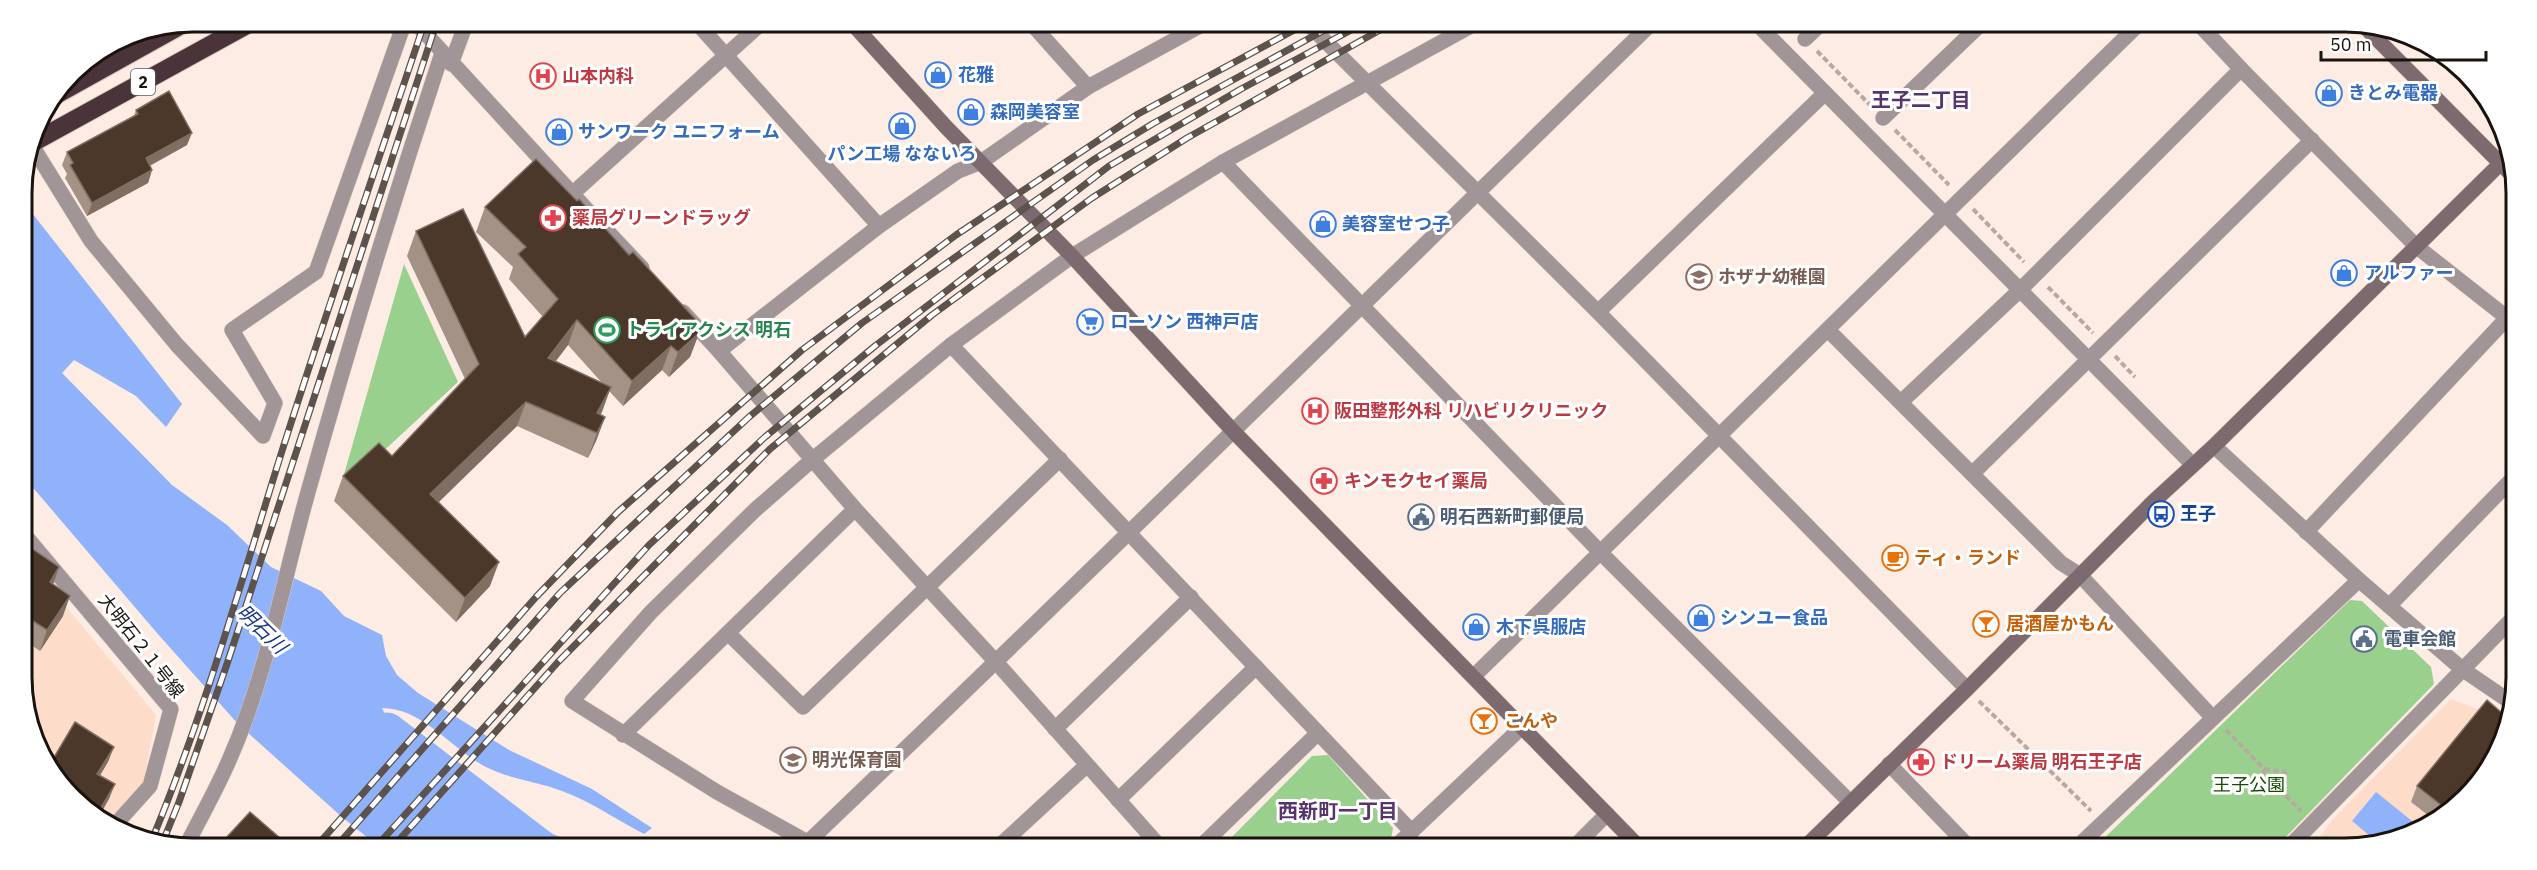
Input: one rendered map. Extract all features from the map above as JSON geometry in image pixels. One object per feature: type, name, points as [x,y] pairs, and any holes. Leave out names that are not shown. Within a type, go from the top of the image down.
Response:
[{"type":"highway","name":"2","points":[[42,138],[234,32]]},
{"type":"highway","name":"2","points":[[74,84],[164,35]]},
{"type":"street","points":[[37,151],[90,241],[177,345],[263,435],[275,403],[232,330],[316,272],[401,32]]},
{"type":"street","points":[[424,32],[650,277]]},
{"type":"street","points":[[190,838],[230,758],[261,671],[308,493],[395,195],[446,58],[461,32]]},
{"type":"street","points":[[705,32],[879,226]]},
{"type":"street","points":[[572,194],[753,32]]},
{"type":"street","points":[[860,32],[946,127],[1072,256],[1234,432],[1630,838]]},
{"type":"street","points":[[1039,32],[1088,87]]},
{"type":"street","points":[[720,351],[879,226],[958,171],[981,162],[1088,87],[1189,32]]},
{"type":"street","points":[[1316,32],[1598,312],[1967,689]]},
{"type":"street","points":[[800,838],[717,792],[572,701],[651,612],[755,510],[951,345],[1072,256],[1222,162],[1460,32]]},
{"type":"street","points":[[822,838],[996,662],[1643,32]]},
{"type":"street","points":[[1766,32],[2193,465]]},
{"type":"street","points":[[1805,39],[1812,32]]},
{"type":"street","points":[[1883,118],[1968,32]]},
{"type":"street","points":[[1474,676],[2131,32]]},
{"type":"street","points":[[2206,32],[2416,246],[2506,315]]},
{"type":"street","points":[[2379,36],[2501,157]]},
{"type":"street","points":[[1901,402],[2020,290],[2241,69]]},
{"type":"street","points":[[1598,312],[1825,93]]},
{"type":"street","points":[[1972,474],[2087,358],[2312,140]]},
{"type":"street","points":[[1222,162],[1601,553],[1850,802]]},
{"type":"street","points":[[1814,838],[2502,162]]},
{"type":"street","points":[[673,302],[720,351],[855,509],[996,662],[1152,838]]},
{"type":"street","points":[[2306,532],[2506,326]]},
{"type":"street","points":[[1828,330],[2061,563],[2080,575],[2212,717]]},
{"type":"street","points":[[951,345],[1412,832]]},
{"type":"street","points":[[2214,446],[2306,532],[2462,669],[2504,698]]},
{"type":"street","points":[[728,633],[803,707],[1060,459]]},
{"type":"street","points":[[2390,606],[2506,485]]},
{"type":"street","points":[[623,735],[855,509]]},
{"type":"street","name":"大明石２１号線","points":[[32,544],[171,709],[150,786],[119,820]]},
{"type":"street","points":[[2086,838],[2212,717],[2360,580]]},
{"type":"street","points":[[1055,729],[1191,597]]},
{"type":"street","points":[[2298,838],[2506,625]]},
{"type":"street","points":[[1118,800],[1256,667]]},
{"type":"street","points":[[1406,838],[1522,727]]},
{"type":"street","points":[[1209,838],[1318,733]]},
{"type":"street","points":[[1889,764],[1960,838]]},
{"type":"street","points":[[1008,838],[1087,765]]},
{"type":"street","points":[[1583,838],[1607,814]]},
{"type":"path","points":[[1963,198],[2143,386]]},
{"type":"path","points":[[1967,689],[2103,822]]},
{"type":"path","points":[[2212,717],[2264,769],[2285,772],[2284,794]]},
{"type":"path","points":[[2264,769],[2263,790],[2284,794],[2313,823]]},
{"type":"shaded area","points":[[32,566],[156,715],[143,786],[114,818],[86,798],[72,784],[48,748],[40,729],[32,688]]},
{"type":"shaded area","points":[[2451,699],[2500,719],[2489,748],[2478,767],[2451,798],[2434,811],[2415,822],[2386,833],[2355,838],[2320,838],[2333,819]]},
{"type":"green space","points":[[404,264],[458,382],[349,483],[341,485]]},
{"type":"green space","name":"王子公園","points":[[2350,600],[2362,601],[2431,667],[2434,684],[2285,838],[2104,838]]},
{"type":"green space","points":[[1328,755],[1393,828],[1391,838],[1231,838],[1312,756]]},
{"type":"water","points":[[32,213],[182,404],[166,427],[136,396],[74,360],[62,373],[172,485],[227,525],[271,567],[321,591],[344,616],[382,635],[386,656],[397,675],[418,693],[509,750],[592,789],[652,828],[644,834],[572,795],[484,766],[423,722],[397,710],[382,708],[395,735],[473,802],[563,838],[368,838],[238,724],[32,487]]},
{"type":"water","points":[[2376,792],[2414,822],[2386,833],[2370,836],[2352,821]]},
{"type":"building","points":[[169,91],[192,133],[146,158],[152,170],[92,203],[70,165],[73,163],[67,152],[138,114],[136,110]]},
{"type":"building","points":[[536,159],[577,201],[579,199],[629,255],[633,252],[697,321],[692,325],[699,333],[678,352],[671,346],[632,381],[577,320],[548,358],[611,387],[597,413],[605,417],[597,433],[526,402],[430,494],[499,562],[465,598],[343,476],[379,443],[392,456],[479,364],[416,231],[463,209],[525,337],[558,299],[518,254],[526,247],[485,207]]},
{"type":"building","points":[[32,549],[59,567],[50,582],[70,596],[47,630],[32,620]]},
{"type":"building","points":[[2487,700],[2501,712],[2493,739],[2478,767],[2451,798],[2441,805],[2417,786]]},
{"type":"building","points":[[75,722],[114,747],[97,774],[115,784],[100,809],[72,784],[54,758]]},
{"type":"building","points":[[250,812],[280,838],[226,838]]},
{"type":"waterway","name":"明石川","points":[[387,732],[526,838]]},
{"type":"railway","points":[[154,834],[205,697],[299,397],[421,32]]},
{"type":"railway","points":[[165,836],[227,664],[433,32]]},
{"type":"railway","points":[[324,838],[536,597],[618,512],[802,350],[956,235],[1138,114],[1291,32]]},
{"type":"railway","points":[[344,838],[560,593],[749,417],[862,323],[1093,160],[1154,123],[1321,32]]},
{"type":"railway","points":[[384,838],[649,545],[765,437],[875,346],[1109,166],[1241,89],[1347,32]]},
{"type":"railway","points":[[401,838],[558,662],[770,449],[932,315],[1092,198],[1187,138],[1376,32]]},
{"type":"place","name":"花雅","points":[[938,75]]},
{"type":"place","name":"山本内科","points":[[543,76]]},
{"type":"place","name":"きとみ電器","points":[[2329,93]]},
{"type":"place","name":"森岡美容室","points":[[971,112]]},
{"type":"place","name":"パン工場 なないろ","points":[[902,126]]},
{"type":"place","name":"サンワーク ユニフォーム","points":[[559,132]]},
{"type":"place","name":"薬局グリーンドラッグ","points":[[553,218]]},
{"type":"place","name":"美容室せつ子","points":[[1323,224]]},
{"type":"place","name":"アルファー","points":[[2344,273]]},
{"type":"place","name":"ホザナ幼稚園","points":[[1699,277]]},
{"type":"place","name":"ローソン 西神戸店","points":[[1090,322]]},
{"type":"place","name":"トライアクシス 明石","points":[[607,330]]},
{"type":"place","name":"阪田整形外科 リハビリクリニック","points":[[1315,411]]},
{"type":"place","name":"キンモクセイ薬局","points":[[1324,481]]},
{"type":"place","name":"王子","points":[[2161,514]]},
{"type":"place","name":"明石西新町郵便局","points":[[1421,517]]},
{"type":"place","name":"ティ・ランド","points":[[1895,558]]},
{"type":"place","name":"シンユー食品","points":[[1701,618]]},
{"type":"place","name":"居酒屋かもん","points":[[1986,624]]},
{"type":"place","name":"木下呉服店","points":[[1476,627]]},
{"type":"place","name":"電車会館","points":[[2364,639]]},
{"type":"place","name":"こんや","points":[[1484,721]]},
{"type":"place","name":"明光保育園","points":[[793,760]]},
{"type":"place","name":"ドリーム薬局 明石王子店","points":[[1921,762]]},
{"type":"district","name":"王子二丁目","points":[[1921,100]]},
{"type":"district","name":"西新町一丁目","points":[[1338,811]]}]
